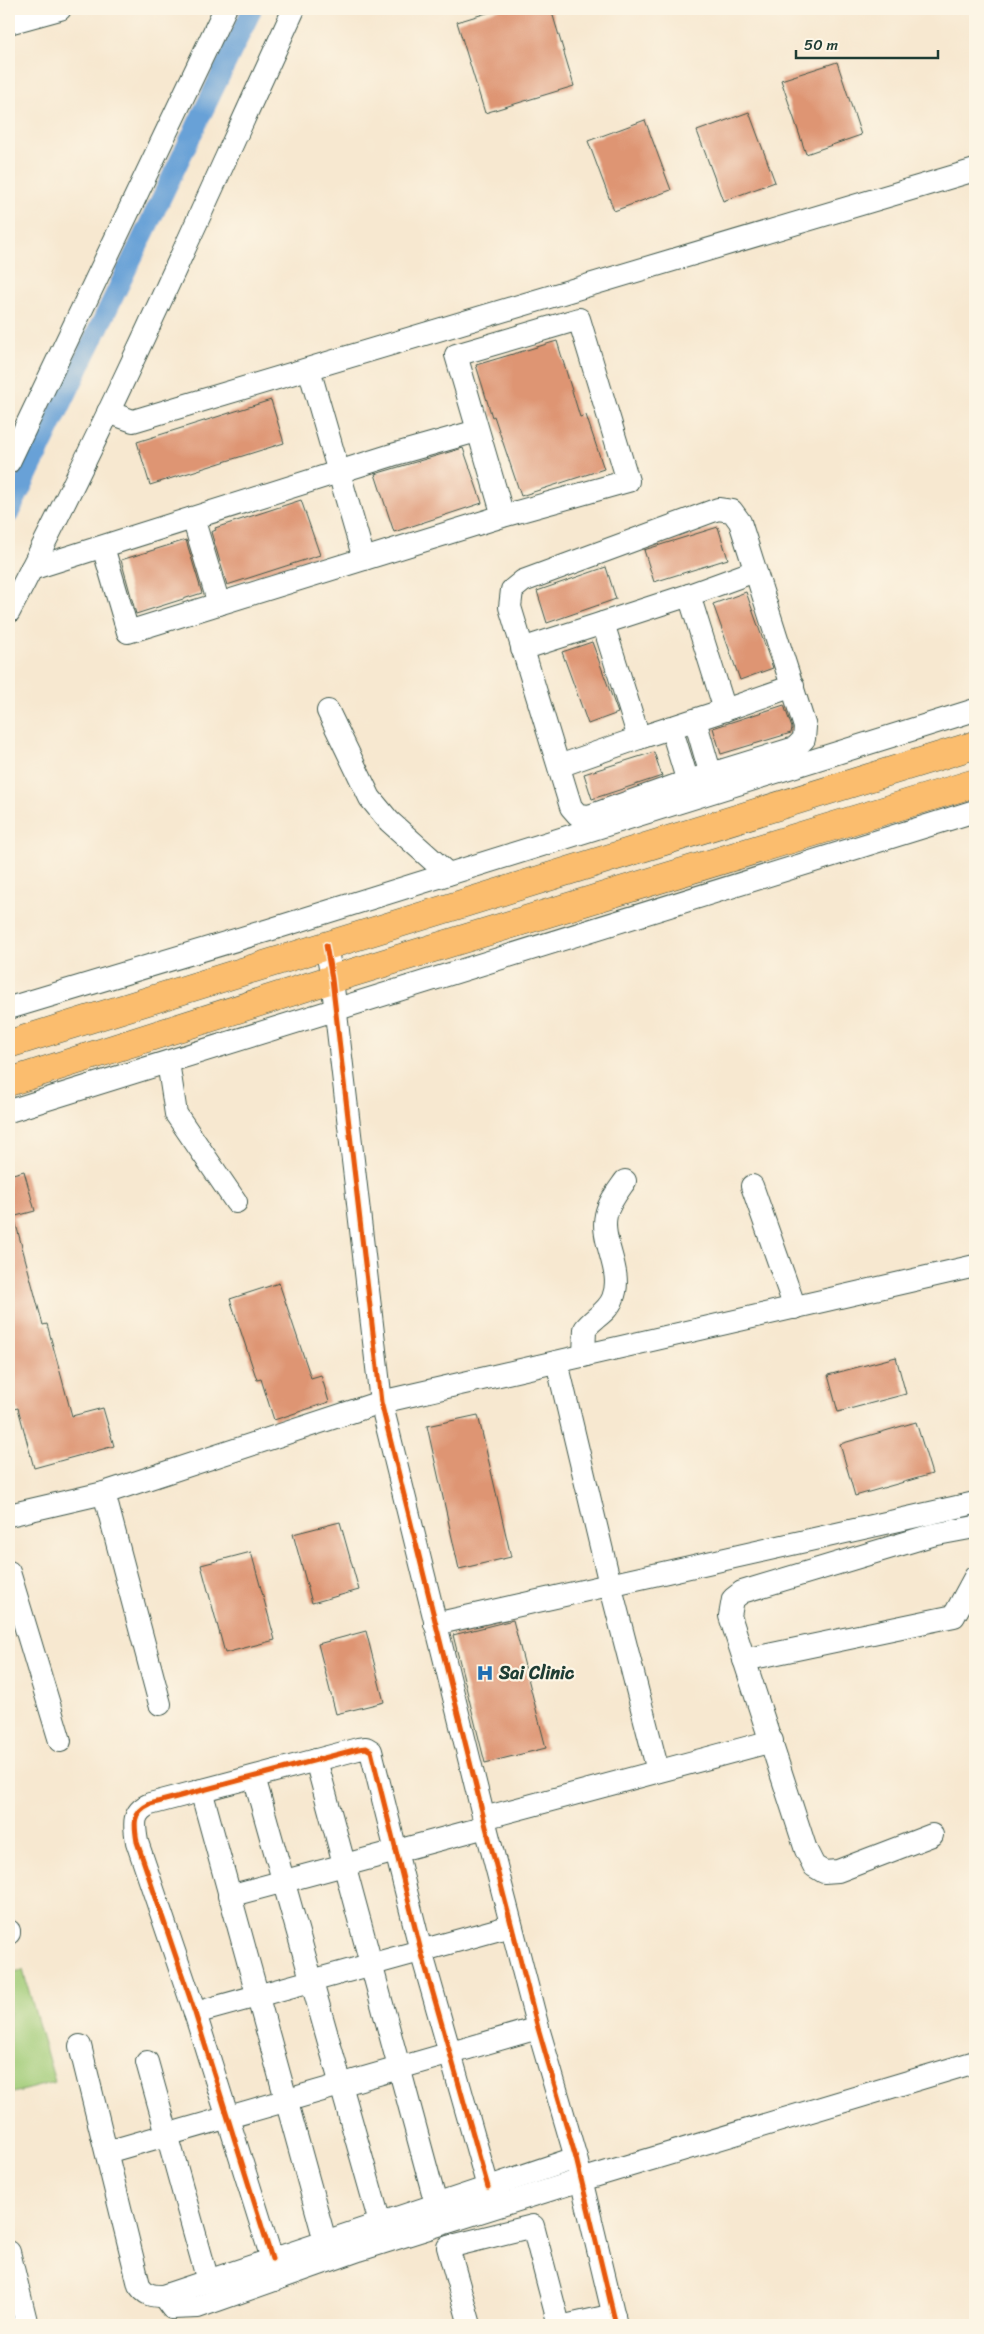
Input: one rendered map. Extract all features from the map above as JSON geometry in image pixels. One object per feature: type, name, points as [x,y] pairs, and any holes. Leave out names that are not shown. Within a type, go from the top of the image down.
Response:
[{"type":"main road","points":[[9,1044],[975,745]]},
{"type":"main road","points":[[9,1082],[332,979],[975,783]]},
{"type":"street","points":[[9,22],[60,9]]},
{"type":"street","points":[[9,462],[225,9]]},
{"type":"street","points":[[9,612],[108,412],[294,9]]},
{"type":"street","points":[[108,412],[133,422],[975,170]]},
{"type":"street","points":[[94,546],[128,632],[503,516],[628,481],[579,319],[456,355],[503,516]]},
{"type":"street","points":[[309,369],[364,559]]},
{"type":"street","points":[[94,546],[336,466],[477,431]]},
{"type":"street","points":[[35,562],[193,518],[336,466]]},
{"type":"street","points":[[713,782],[794,748],[804,739],[805,727],[740,522],[732,511],[718,509],[524,581],[512,590],[510,607],[522,649],[571,807],[578,815],[589,816],[690,789],[975,710]]},
{"type":"street","points":[[193,518],[219,604]]},
{"type":"street","points":[[522,649],[689,595],[755,571]]},
{"type":"street","points":[[689,595],[725,710]]},
{"type":"street","points":[[603,623],[639,738]]},
{"type":"street","points":[[559,766],[793,686]]},
{"type":"street","points":[[328,711],[370,798],[389,820],[448,874]]},
{"type":"street","points":[[694,720],[713,782]]},
{"type":"street","points":[[672,727],[690,789]]},
{"type":"street","points":[[9,1008],[448,874],[690,789]]},
{"type":"street","points":[[9,1111],[975,811]]},
{"type":"street","points":[[326,945],[336,1010],[381,1402],[511,1926],[538,2028],[576,2158],[615,2320],[569,2325]]},
{"type":"street","points":[[168,1062],[176,1114],[236,1202]]},
{"type":"street","points":[[584,1356],[584,1329],[610,1306],[614,1298],[615,1276],[605,1227],[606,1216],[609,1206],[625,1181]]},
{"type":"street","points":[[752,1186],[795,1308]]},
{"type":"street","points":[[9,1515],[104,1493],[381,1402],[975,1266]]},
{"type":"street","points":[[558,1362],[610,1584],[658,1771]]},
{"type":"street","points":[[104,1493],[160,1704]]},
{"type":"street","points":[[435,1624],[975,1503]]},
{"type":"street","points":[[932,1835],[838,1870],[824,1872],[814,1866],[806,1850],[730,1616],[733,1600],[742,1592],[750,1589],[932,1535],[975,1527]]},
{"type":"street","points":[[744,1554],[750,1589]]},
{"type":"street","points":[[9,1572],[60,1741]]},
{"type":"street","points":[[744,1660],[954,1616],[975,1577]]},
{"type":"street","points":[[229,1896],[397,1851],[485,1822],[658,1771],[772,1741]]},
{"type":"street","points":[[272,2259],[195,2013],[137,1842],[134,1827],[140,1808],[358,1749],[366,1748],[370,1751],[421,1951],[488,2187]]},
{"type":"street","points":[[316,1760],[436,2204]]},
{"type":"street","points":[[254,1776],[380,2223]]},
{"type":"street","points":[[201,1790],[256,1996],[326,2241]]},
{"type":"street","points":[[195,2013],[511,1926]]},
{"type":"street","points":[[106,2152],[538,2028]]},
{"type":"street","points":[[80,2046],[139,2285],[145,2293],[152,2296],[163,2296],[326,2241],[356,2241],[380,2223],[576,2158]]},
{"type":"street","points":[[148,2062],[208,2281]]},
{"type":"street","points":[[163,2296],[172,2308],[198,2307],[356,2241],[581,2180],[975,2062]]},
{"type":"street","points":[[470,2325],[448,2247],[533,2226],[559,2325]]},
{"type":"street","points":[[9,2252],[12,2282],[27,2325]]},
{"type":"green space","points":[[23,1970],[55,2082],[9,2094],[9,1973]]},
{"type":"building","points":[[500,9],[551,9],[574,86],[485,113],[457,22]]},
{"type":"building","points":[[837,62],[861,135],[806,154],[781,80]]},
{"type":"building","points":[[749,112],[775,182],[723,201],[697,131]]},
{"type":"building","points":[[645,120],[671,190],[614,211],[588,141]]},
{"type":"building","points":[[557,341],[580,417],[586,415],[604,469],[521,496],[494,416],[492,417],[476,365]]},
{"type":"building","points":[[271,400],[284,443],[150,485],[137,442]]},
{"type":"building","points":[[463,448],[482,503],[394,532],[375,474]]},
{"type":"building","points":[[301,500],[320,555],[227,585],[211,532],[216,530],[215,528]]},
{"type":"building","points":[[718,527],[728,559],[654,582],[644,550]]},
{"type":"building","points":[[186,540],[202,593],[136,614],[121,560]]},
{"type":"building","points":[[606,567],[616,599],[547,623],[537,591]]},
{"type":"building","points":[[746,592],[773,668],[740,680],[713,604]]},
{"type":"building","points":[[592,642],[618,713],[588,724],[562,652]]},
{"type":"building","points":[[784,705],[792,728],[791,733],[721,754],[713,728]]},
{"type":"building","points":[[654,752],[662,776],[592,799],[584,774]]},
{"type":"building","points":[[24,1171],[35,1211],[12,1217],[14,1217],[43,1325],[47,1324],[72,1416],[103,1408],[114,1446],[34,1468],[18,1408],[14,1409],[9,1388],[9,1175]]},
{"type":"building","points":[[279,1283],[311,1378],[321,1375],[329,1402],[274,1420],[261,1379],[257,1380],[230,1299]]},
{"type":"building","points":[[896,1357],[906,1394],[838,1412],[828,1375]]},
{"type":"building","points":[[478,1415],[511,1557],[459,1569],[427,1426]]},
{"type":"building","points":[[916,1422],[932,1474],[855,1496],[840,1444]]},
{"type":"building","points":[[340,1522],[359,1590],[312,1603],[293,1534]]},
{"type":"building","points":[[251,1552],[275,1640],[225,1653],[201,1565]]},
{"type":"building","points":[[513,1620],[546,1748],[485,1763],[453,1635]]},
{"type":"building","points":[[366,1631],[384,1702],[336,1714],[318,1644]]},
{"type":"waterway","points":[[9,514],[251,12]]},
{"type":"cycle path","points":[[326,945],[332,979],[381,1402],[486,1827],[538,2028],[576,2158],[616,2325]]},
{"type":"cycle path","points":[[272,2259],[195,2013],[137,1842],[135,1830],[137,1815],[144,1807],[150,1804],[358,1749],[366,1748],[371,1751],[421,1951],[488,2187]]},
{"type":"place","name":"Sai Clinic","points":[[485,1673]]}]
